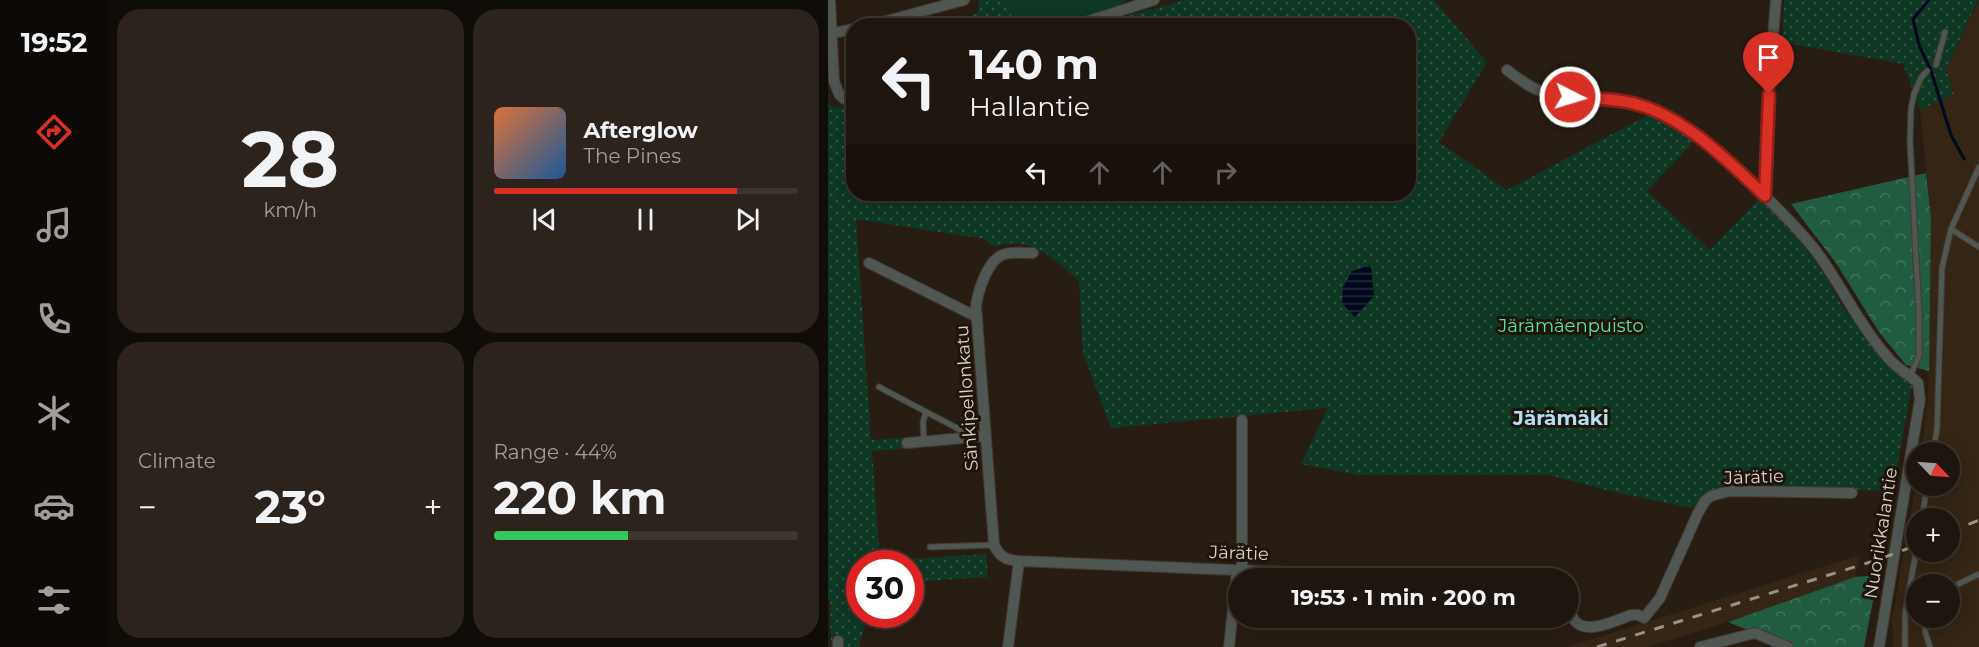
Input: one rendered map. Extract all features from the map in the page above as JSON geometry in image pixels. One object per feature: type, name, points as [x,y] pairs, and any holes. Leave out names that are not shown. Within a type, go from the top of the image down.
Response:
[{"type":"street","points":[[830,0],[834,81],[840,94],[846,100]]},
{"type":"street","points":[[898,18],[964,0]]},
{"type":"street","points":[[1098,18],[1154,0]]},
{"type":"street","points":[[1765,196],[1770,74],[1776,0]]},
{"type":"street","points":[[830,35],[846,31]]},
{"type":"street","points":[[1507,70],[1524,83],[1550,94],[1617,100],[1657,111],[1731,162],[1798,229],[1815,250],[1872,338],[1888,358],[1910,376]]},
{"type":"street","name":"Sänkipellonkatu","points":[[994,545],[976,306],[981,286],[997,257],[1005,254],[1034,253]]},
{"type":"street","points":[[869,263],[977,317]]},
{"type":"street","name":"Nuorikkalantie","points":[[1879,647],[1920,399],[1918,383],[1910,376]]},
{"type":"street","points":[[1240,568],[1242,420]]},
{"type":"street","points":[[907,443],[986,436]]},
{"type":"street","name":"Järätie","points":[[1579,625],[1587,627],[1631,615],[1644,618],[1660,598],[1698,513],[1711,496],[1730,491],[1852,493]]},
{"type":"street","points":[[994,545],[1003,558],[1019,561],[1008,647]]},
{"type":"street","name":"Järätie","points":[[1019,561],[1228,570]]},
{"type":"street","points":[[1229,647],[1232,628]]},
{"type":"street","points":[[1700,647],[1755,633],[1788,647]]},
{"type":"lane","points":[[1935,65],[1945,32]]},
{"type":"lane","points":[[1910,376],[1919,356],[1910,141],[1911,109],[1918,85],[1927,71]]},
{"type":"lane","points":[[1935,442],[1942,268],[1951,229],[1979,167]]},
{"type":"lane","points":[[1951,229],[1979,247]]},
{"type":"lane","points":[[879,387],[974,437]]},
{"type":"lane","points":[[924,442],[923,422],[926,412]]},
{"type":"lane","points":[[930,547],[994,545]]},
{"type":"lane","points":[[1905,647],[1905,614],[1914,562]]},
{"type":"lane","points":[[1960,583],[1979,574]]},
{"type":"lane","points":[[1924,628],[1929,647]]},
{"type":"shaded area","points":[[1979,0],[1979,647],[1893,647],[1892,620],[1906,540],[1906,562],[1960,562],[1960,508],[1912,508],[1914,496],[1960,496],[1960,442],[1922,442],[1928,395],[1931,218],[1920,110],[1954,94],[1946,69]]},
{"type":"shaded area","points":[[1860,555],[1855,577],[1728,622],[1648,647],[1567,647]]},
{"type":"green space","points":[[979,0],[1007,0],[1012,18],[966,18],[978,13]]},
{"type":"green space","points":[[1007,0],[1126,0],[1102,18],[1012,18]]},
{"type":"green space","name":"Järämäenpuisto","points":[[1185,0],[1434,0],[1487,62],[1439,142],[1507,190],[1648,115],[1695,140],[1647,191],[1710,250],[1759,199],[1793,232],[1817,262],[1844,309],[1890,367],[1912,385],[1893,491],[1726,484],[1692,508],[1614,492],[1549,475],[1359,475],[1301,464],[1328,408],[1111,428],[1083,353],[1079,281],[1060,264],[1030,246],[1007,244],[993,247],[985,239],[856,219],[871,440],[910,437],[911,448],[872,451],[879,550],[846,550],[846,628],[864,628],[859,647],[831,647],[830,600],[828,600],[828,102],[833,108],[846,106],[846,201],[1416,201],[1416,18],[1119,18]]},
{"type":"green space","points":[[1784,0],[1978,0],[1946,69],[1954,94],[1920,110],[1903,64],[1782,42]]},
{"type":"green space","points":[[1926,173],[1931,218],[1929,371],[1906,365],[1879,332],[1836,263],[1791,204]]},
{"type":"green space","name":"Järämäenpuisto","points":[[986,554],[988,577],[924,581],[924,558]]},
{"type":"green space","points":[[1878,575],[1864,647],[1784,647],[1728,622],[1855,577]]},
{"type":"water","points":[[1371,265],[1374,296],[1355,317],[1342,303],[1343,287],[1352,271]]},
{"type":"waterway","points":[[1929,0],[1913,19],[1919,45],[1931,71],[1951,135],[1964,159]]},
{"type":"railway","points":[[1960,528],[1979,520]]},
{"type":"railway","points":[[1597,647],[1906,549]]},
{"type":"district","name":"Järämäki","points":[[1561,418]]},
{"type":"route","points":[[1570,97],[1617,100],[1657,111],[1731,162],[1765,196],[1769,94]]}]
